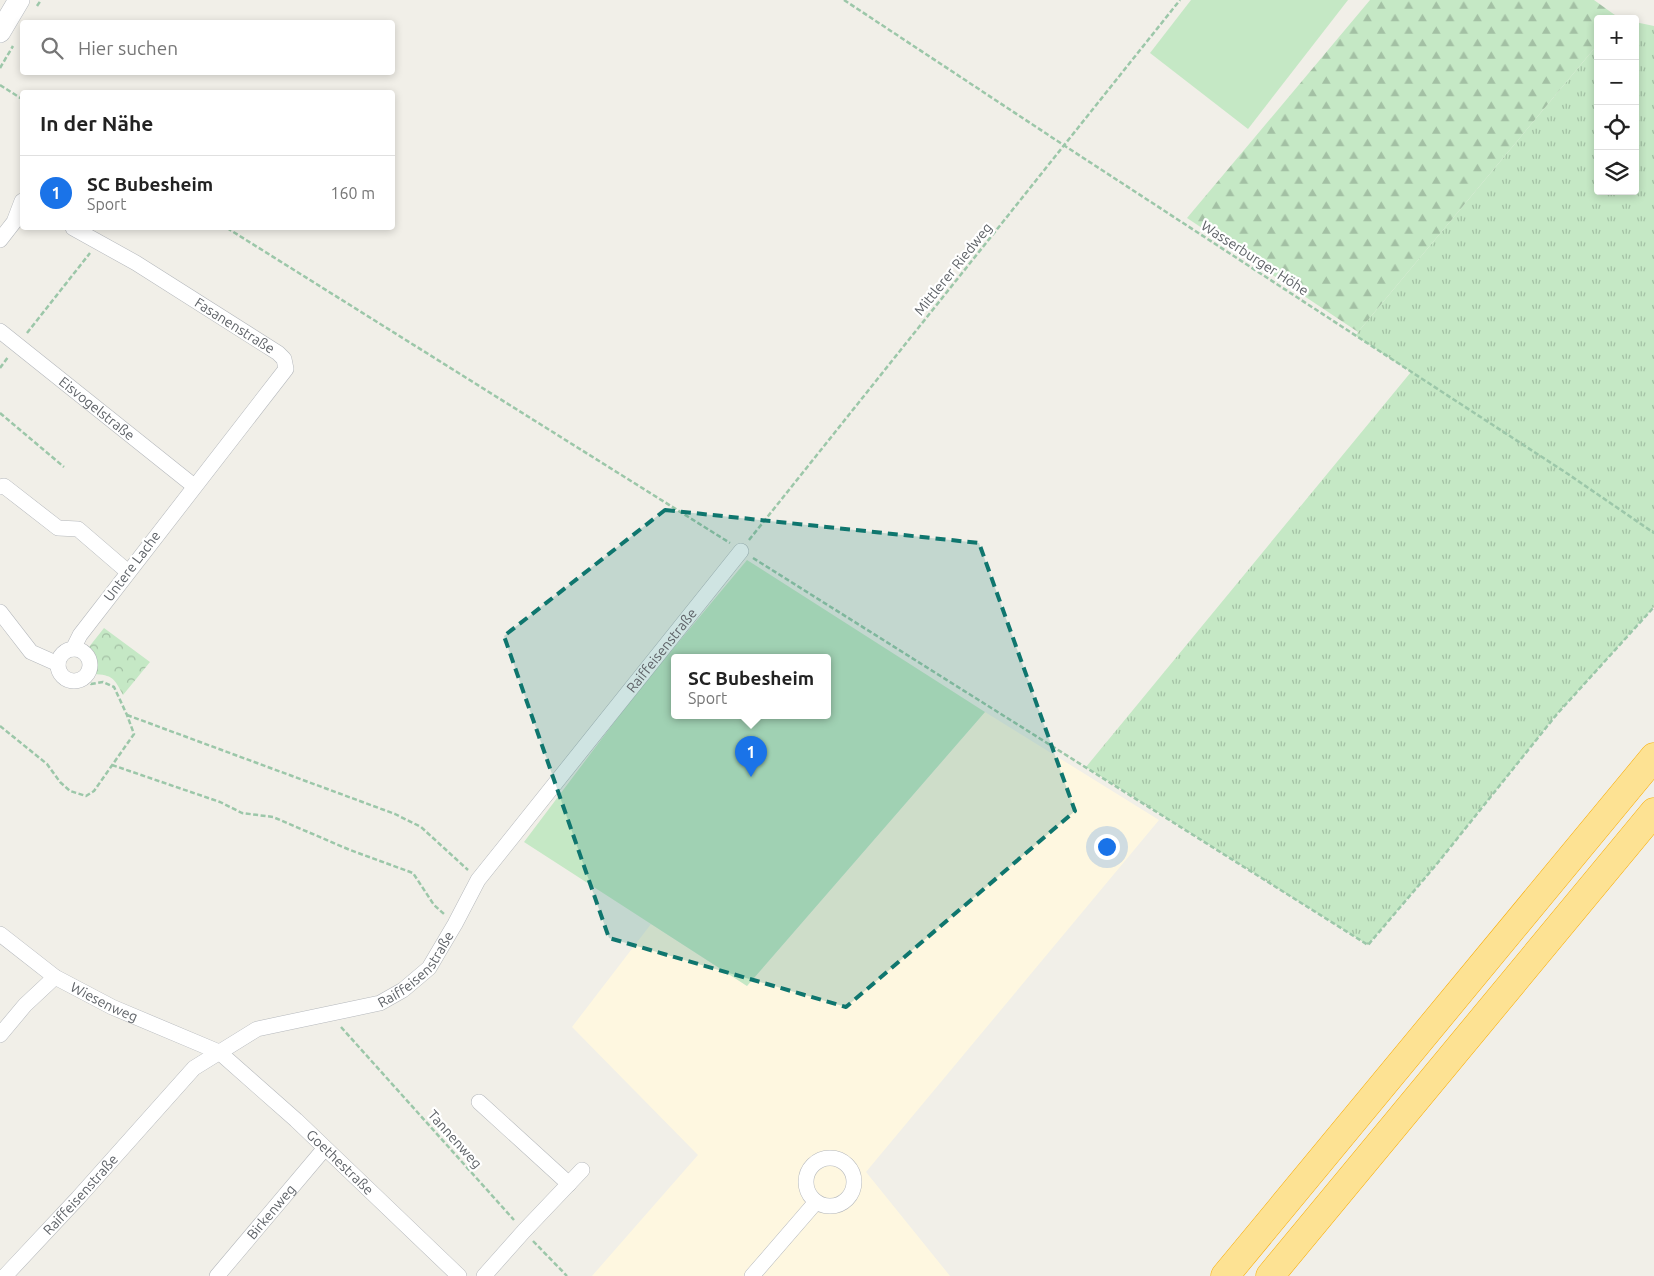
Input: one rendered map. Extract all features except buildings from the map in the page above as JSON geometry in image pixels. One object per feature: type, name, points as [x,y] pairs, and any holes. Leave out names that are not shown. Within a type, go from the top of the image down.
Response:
[{"type":"highway","points":[[1225,1276],[1654,758]]},
{"type":"highway","points":[[1270,1276],[1654,812]]},
{"type":"street","points":[[7,39],[19,0]]},
{"type":"street","points":[[0,240],[18,222]]},
{"type":"street","name":"Fasanenstraße","points":[[77,230],[136,262],[278,353],[284,359],[286,369],[194,486]]},
{"type":"street","name":"Eisvogelstraße","points":[[0,331],[194,486]]},
{"type":"street","points":[[0,486],[4,486],[58,528],[78,529],[128,572]]},
{"type":"street","name":"Untere Lache","points":[[58,664],[61,655],[73,649],[80,635],[194,486]]},
{"type":"street","name":"Raiffeisenstraße","points":[[5,1276],[78,1198],[194,1068],[257,1030],[380,1003],[402,990],[429,968],[456,924],[478,880],[741,551]]},
{"type":"street","points":[[0,612],[31,652],[58,664],[60,674],[68,680],[77,681],[86,676],[90,666],[89,660],[83,652],[73,649]]},
{"type":"street","name":"Wiesenweg","points":[[0,934],[55,977],[112,1007],[219,1052]]},
{"type":"street","points":[[0,1035],[25,1005],[55,977]]},
{"type":"street","name":"Goethestraße","points":[[219,1052],[296,1120],[459,1276]]},
{"type":"street","points":[[480,1102],[569,1184]]},
{"type":"street","name":"Birkenweg","points":[[217,1276],[325,1148]]},
{"type":"street","points":[[484,1276],[524,1230],[582,1170]]},
{"type":"street","points":[[752,1276],[816,1202]]},
{"type":"path","name":"Wasserburger Höhe","points":[[844,0],[1064,146],[1568,474],[1654,534]]},
{"type":"path","name":"Mittlerer Riedweg","points":[[741,551],[1180,0]]},
{"type":"path","points":[[0,68],[7,39]]},
{"type":"path","points":[[0,85],[20,98]]},
{"type":"path","points":[[230,230],[1368,945],[1436,865],[1557,714],[1654,607]]},
{"type":"path","points":[[0,368],[98,242]]},
{"type":"path","points":[[0,413],[64,467]]},
{"type":"path","points":[[0,726],[47,764],[60,782],[70,791],[86,796],[94,791],[134,734],[114,687],[103,682],[91,684],[86,676]]},
{"type":"path","points":[[127,715],[395,814],[421,827],[478,880]]},
{"type":"path","points":[[112,765],[220,802],[242,813],[273,817],[350,850],[413,873],[434,905],[456,924]]},
{"type":"path","name":"Tannenweg","points":[[329,1014],[567,1276]]},
{"type":"highlighted area","points":[[665,510],[979,543],[1075,811],[846,1007],[609,938],[504,636]]},
{"type":"shaded area","points":[[985,712],[1159,820],[866,1172],[950,1276],[592,1276],[698,1155],[572,1027],[651,924],[747,986]]},
{"type":"green space","points":[[1191,0],[1348,0],[1248,129],[1150,53]]},
{"type":"green space","points":[[1370,0],[1594,0],[1615,15],[1594,15],[1594,49],[1358,332],[1187,218]]},
{"type":"green space","points":[[1639,23],[1654,26],[1654,607],[1557,714],[1436,865],[1368,945],[1086,767],[1411,372],[1356,336],[1594,49],[1594,195],[1639,195]]},
{"type":"green space","points":[[747,560],[985,712],[747,986],[524,842],[637,692]]},
{"type":"green space","points":[[104,628],[150,662],[123,695],[112,678],[93,674],[94,660],[89,647]]},
{"type":"place","name":"SC Bubesheim","points":[[751,777]]}]
